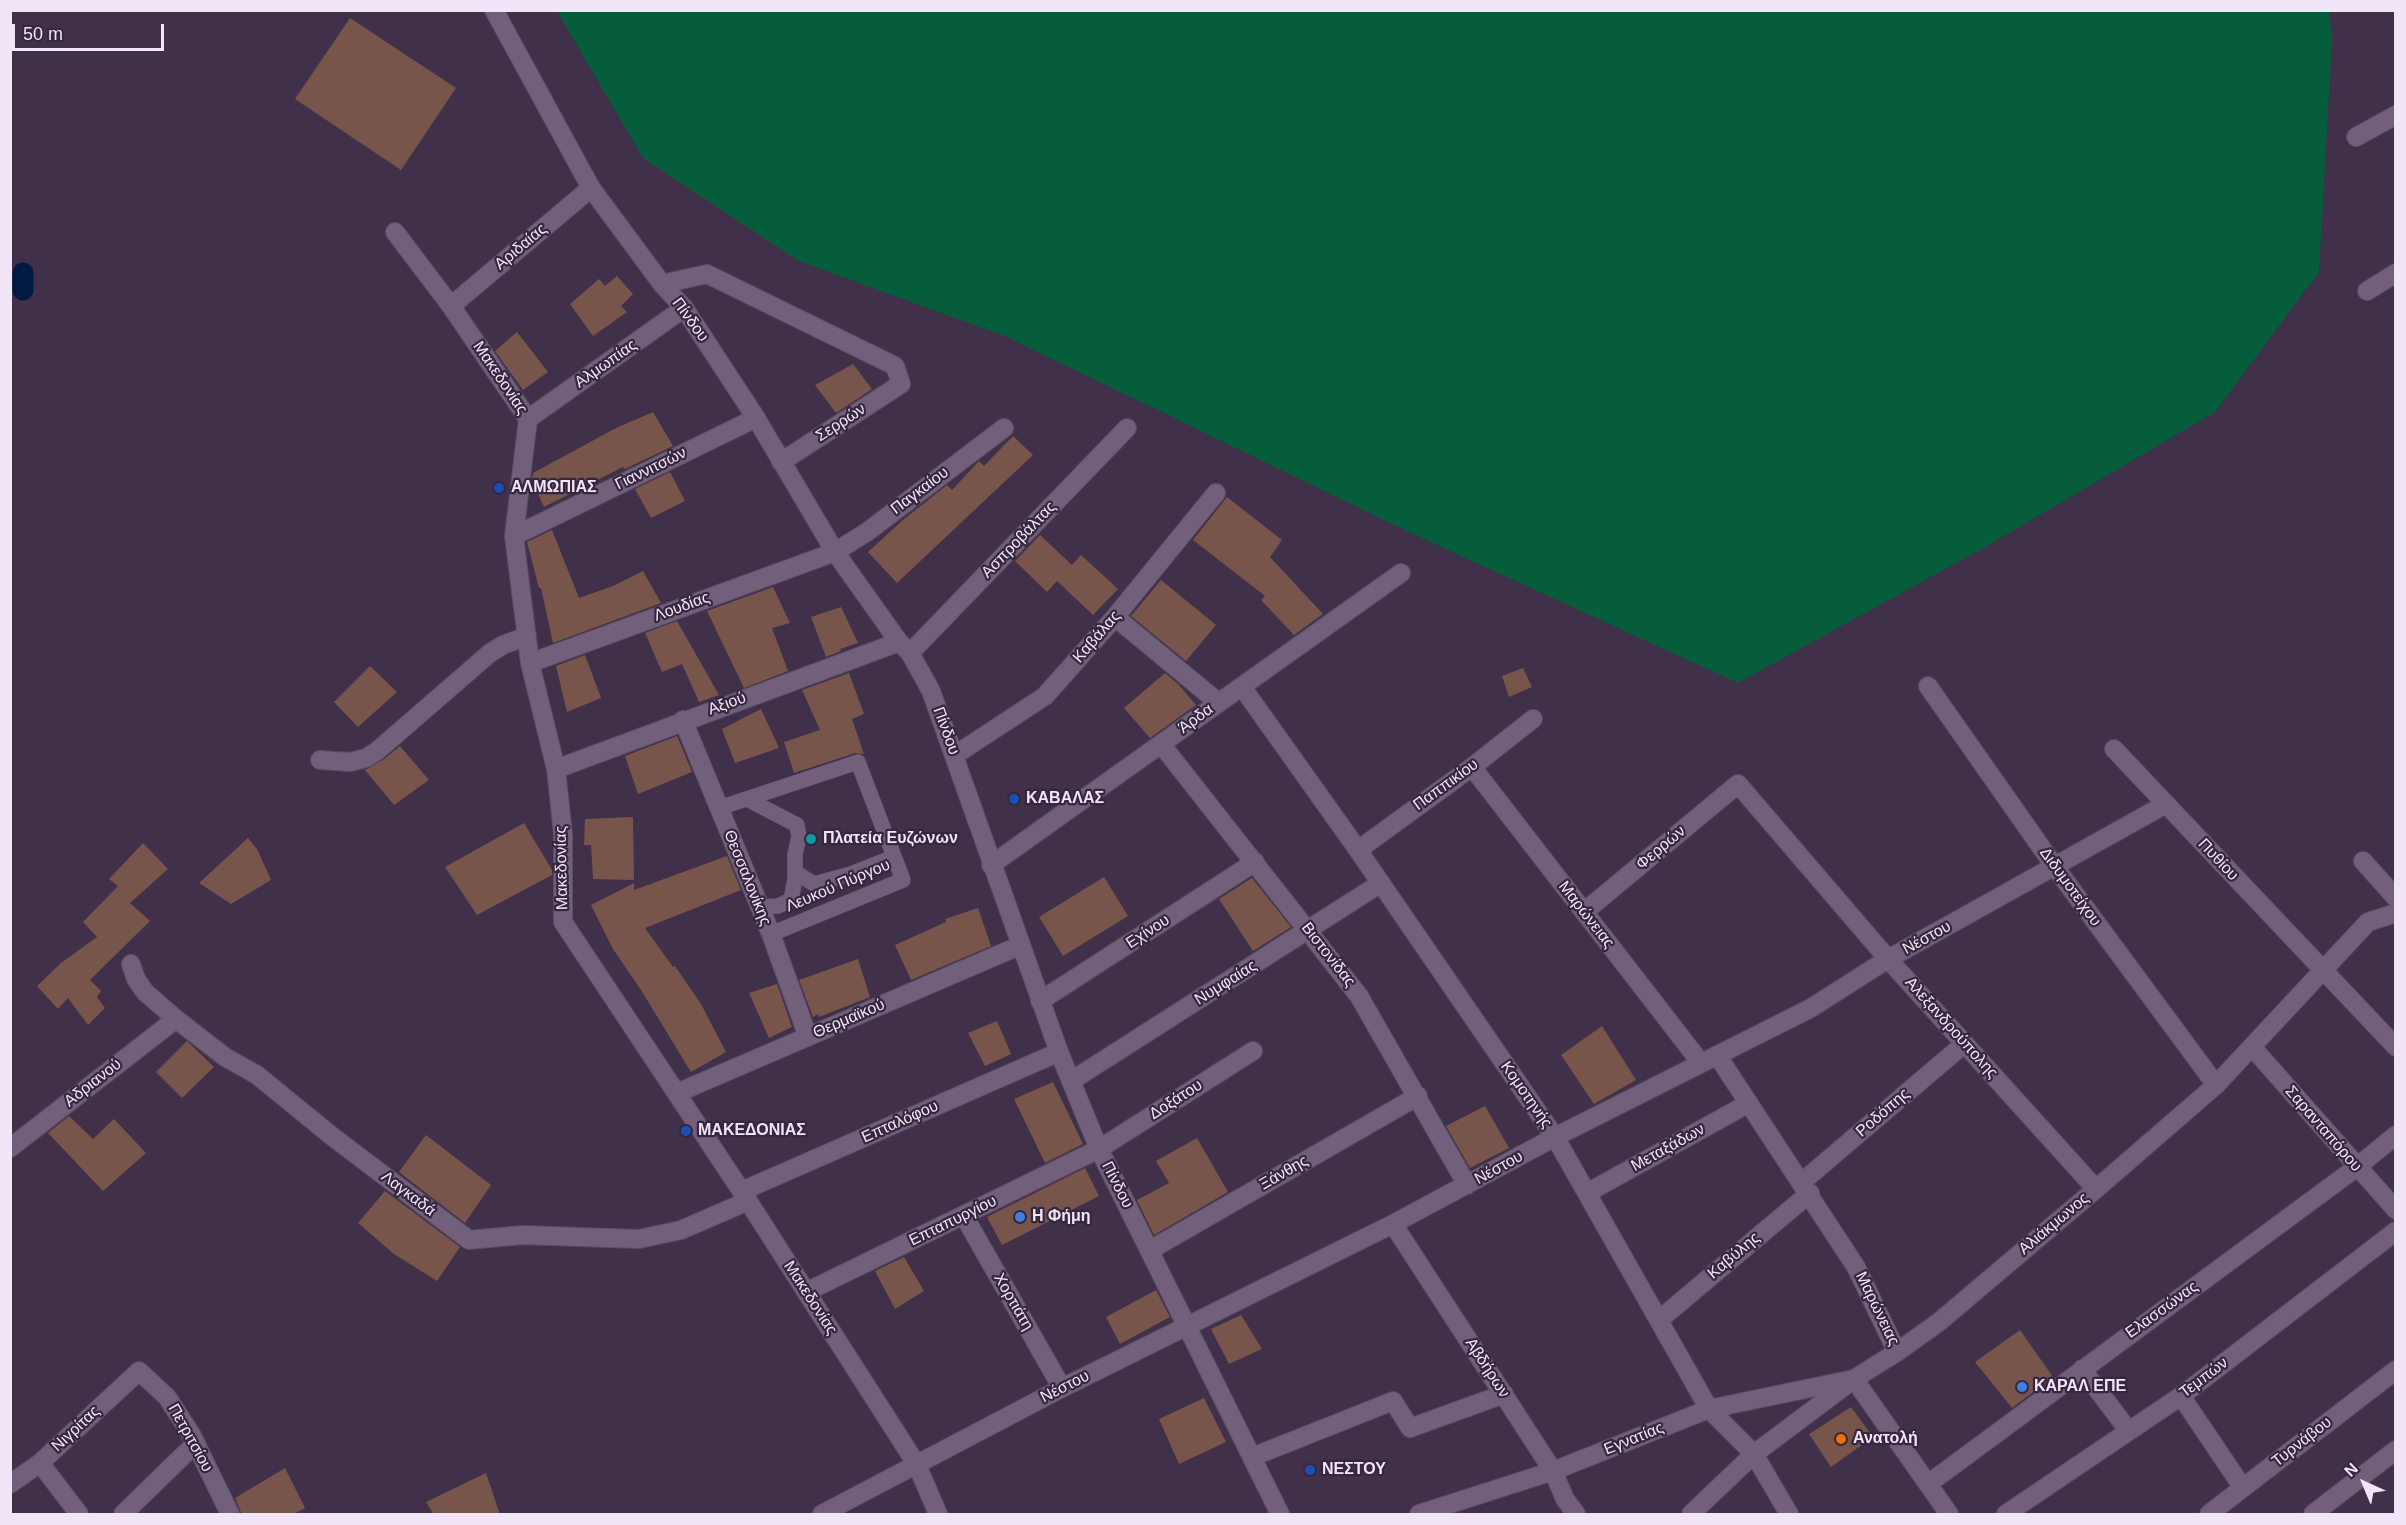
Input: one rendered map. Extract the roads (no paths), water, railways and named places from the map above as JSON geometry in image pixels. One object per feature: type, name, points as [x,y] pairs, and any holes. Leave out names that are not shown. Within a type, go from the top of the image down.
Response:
[{"type":"street","name":"Πίνδου","points":[[494,10],[591,188],[662,284],[684,308],[756,418],[835,552],[905,647],[931,690],[1040,1001],[1099,1149],[1280,1515]]},
{"type":"street","points":[[2356,137],[2396,115]]},
{"type":"street","name":"Αριδαίας","points":[[451,306],[591,188]]},
{"type":"street","name":"Μακεδονίας","points":[[395,232],[451,306],[528,419],[514,536],[530,663],[556,768],[563,834],[562,922],[745,1196],[917,1465],[938,1515]]},
{"type":"street","points":[[2367,291],[2396,273]]},
{"type":"street","name":"Σερρών","points":[[662,284],[707,274],[895,366],[901,384],[781,462]]},
{"type":"street","name":"Αλμωπίας","points":[[528,419],[684,308]]},
{"type":"street","name":"Γιαννιτσών","points":[[514,536],[756,418]]},
{"type":"street","name":"Παγκαίου","points":[[835,552],[867,532],[1004,428]]},
{"type":"street","name":"Ασπροβάλτας","points":[[905,647],[1127,428]]},
{"type":"street","name":"Καβάλας","points":[[955,755],[1045,696],[1115,617],[1216,493]]},
{"type":"street","name":"Λουδίας","points":[[530,663],[835,552]]},
{"type":"street","name":"Άρδα","points":[[991,865],[1401,573]]},
{"type":"street","points":[[1115,617],[1219,703]]},
{"type":"street","points":[[320,760],[350,762],[366,758],[376,752],[490,653],[503,645],[527,636]]},
{"type":"street","name":"Αξιού","points":[[556,768],[683,720],[905,647]]},
{"type":"street","name":"Διδυμοτείχου","points":[[1928,686],[2055,867],[2216,1085]]},
{"type":"street","name":"Κομοτηνής","points":[[1242,687],[1381,883],[1555,1137],[1709,1409],[1754,1454],[1789,1515]]},
{"type":"street","name":"Παππικίου","points":[[1358,850],[1472,767],[1533,719]]},
{"type":"street","name":"Θεσσαλονίκης","points":[[683,720],[771,934],[808,1037]]},
{"type":"street","name":"Βιστονίδας","points":[[1161,744],[1359,996],[1467,1185]]},
{"type":"street","name":"Πυθίου","points":[[2114,749],[2396,1047]]},
{"type":"street","name":"Λευκού Πύργου","points":[[719,808],[858,762],[903,880],[771,934]]},
{"type":"street","name":"Μαρώνειας","points":[[1472,767],[1584,912],[1749,1103],[1856,1267],[1897,1352]]},
{"type":"street","name":"Φερρών","points":[[1584,912],[1738,784]]},
{"type":"street","name":"Αλεξανδρούπολης","points":[[1738,784],[1888,959],[2096,1189]]},
{"type":"street","points":[[747,799],[797,825],[799,837],[795,854],[791,900],[778,906],[760,907]]},
{"type":"street","name":"Νέστου","points":[[822,1515],[1062,1388],[1393,1224],[1555,1137],[1811,1008],[1888,959],[2166,804]]},
{"type":"street","points":[[795,872],[814,884],[894,857]]},
{"type":"street","points":[[2363,861],[2396,898]]},
{"type":"street","name":"Εχίνου","points":[[1040,1001],[1256,862]]},
{"type":"street","name":"Νυμφαίας","points":[[1071,1082],[1381,883]]},
{"type":"street","name":"Αλιάκμωνος","points":[[1690,1515],[1754,1454],[1854,1379],[1939,1322],[2096,1189],[2216,1085],[2368,922],[2396,913]]},
{"type":"street","name":"Θερμαϊκού","points":[[677,1093],[1021,945]]},
{"type":"street","name":"Λαγκαδά","points":[[131,964],[136,979],[145,992],[176,1018],[225,1057],[257,1075],[333,1137],[469,1240],[522,1235],[639,1239],[681,1230],[745,1196]]},
{"type":"street","name":"Αδριανού","points":[[10,1148],[176,1018]]},
{"type":"street","name":"Ροδόπης","points":[[1806,1188],[1964,1044]]},
{"type":"street","name":"Σαρανταπόρου","points":[[2252,1047],[2396,1210]]},
{"type":"street","name":"Δοξάτου","points":[[1099,1149],[1253,1051]]},
{"type":"street","name":"Επταλόφου","points":[[745,1196],[1059,1052]]},
{"type":"street","name":"Ξάνθης","points":[[1150,1250],[1418,1096]]},
{"type":"street","name":"Μεταξάδων","points":[[1587,1193],[1749,1103]]},
{"type":"street","name":"Ελασσώνας","points":[[1928,1484],[2396,1135]]},
{"type":"street","name":"Επταπυργίου","points":[[806,1293],[1099,1149]]},
{"type":"street","name":"Καβύλης","points":[[1659,1320],[1806,1188]]},
{"type":"street","name":"Χορτιάτη","points":[[964,1216],[1062,1388]]},
{"type":"street","name":"Αβδήρων","points":[[1393,1224],[1504,1394],[1553,1472],[1565,1500],[1576,1515]]},
{"type":"street","name":"Τεμπών","points":[[2006,1515],[2181,1396],[2396,1231]]},
{"type":"street","points":[[2082,1370],[2128,1430]]},
{"type":"street","name":"Τυρνάβου","points":[[2209,1515],[2396,1370]]},
{"type":"street","name":"Πετριτσίου","points":[[139,1371],[167,1396],[196,1443],[230,1515]]},
{"type":"street","name":"Νιγρίτας","points":[[10,1484],[40,1463],[139,1371]]},
{"type":"street","points":[[1854,1379],[1948,1515]]},
{"type":"street","name":"Εγνατίας","points":[[1419,1515],[1553,1472],[1709,1409],[1854,1379]]},
{"type":"street","points":[[1252,1457],[1393,1401],[1410,1428],[1504,1394]]},
{"type":"street","points":[[2181,1396],[2242,1488]]},
{"type":"street","points":[[123,1515],[196,1443]]},
{"type":"street","points":[[2313,1515],[2396,1450]]},
{"type":"street","points":[[40,1463],[79,1515]]},
{"type":"waterway","points":[[23,273],[23,290]]},
{"type":"place","name":"ΑΛΜΩΠΙΑΣ","points":[[499,488]]},
{"type":"place","name":"ΚΑΒΑΛΑΣ","points":[[1014,799]]},
{"type":"place","name":"Πλατεία Ευζώνων","points":[[811,839]]},
{"type":"place","name":"ΜΑΚΕΔΟΝΙΑΣ","points":[[686,1131]]},
{"type":"place","name":"Η Φήμη","points":[[1020,1217]]},
{"type":"place","name":"ΚΑΡΑΛ ΕΠΕ","points":[[2022,1387]]},
{"type":"place","name":"Ανατολή","points":[[1841,1439]]},
{"type":"place","name":"ΝΕΣΤΟΥ","points":[[1310,1470]]}]
